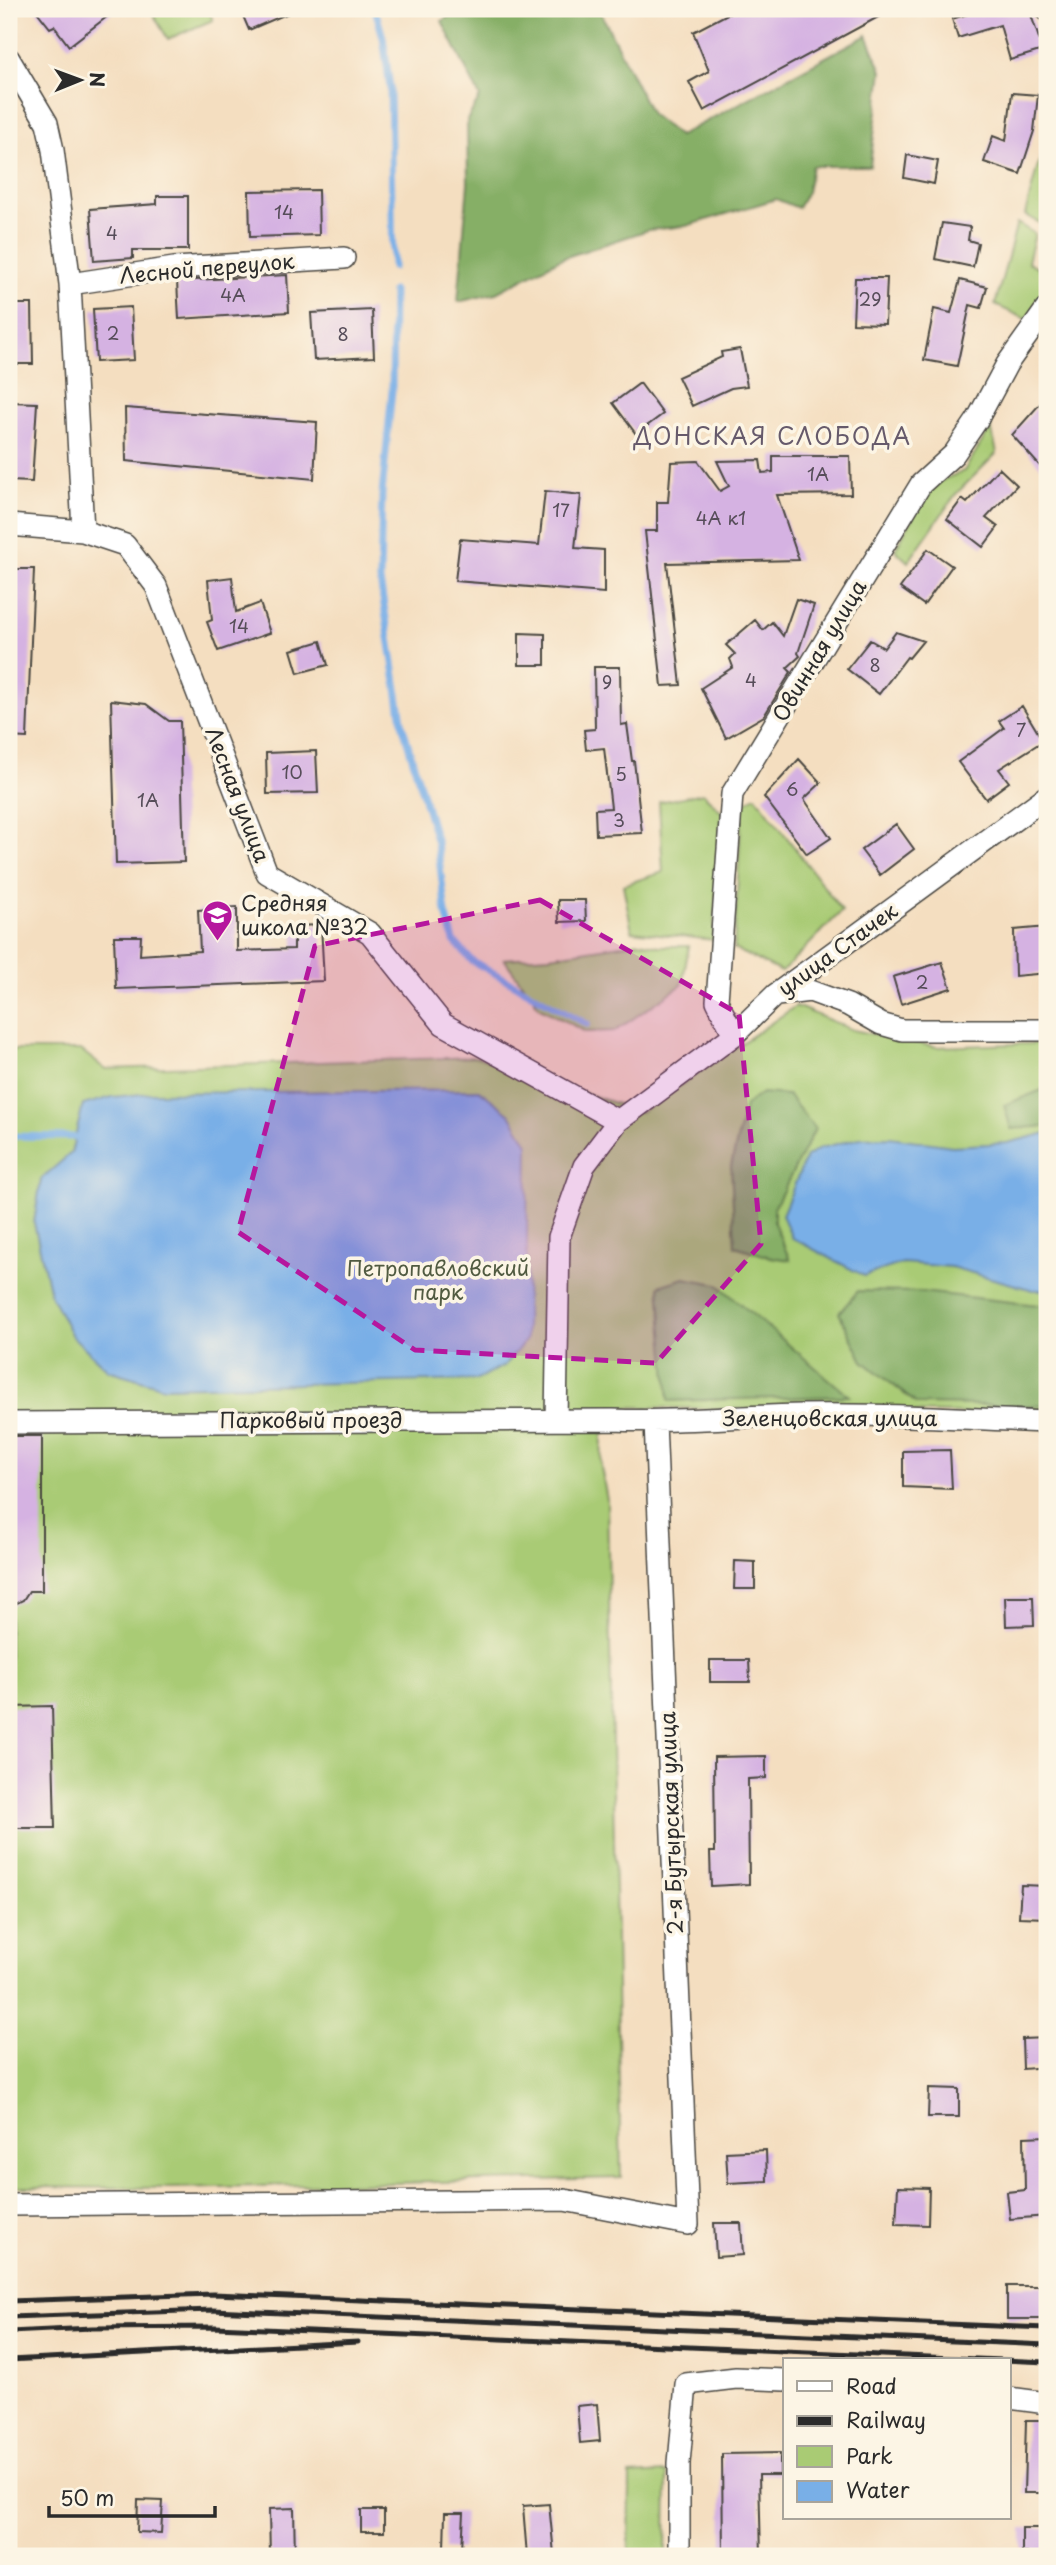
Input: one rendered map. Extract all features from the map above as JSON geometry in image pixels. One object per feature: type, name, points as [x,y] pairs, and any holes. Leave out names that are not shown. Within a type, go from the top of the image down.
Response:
[{"type":"street","points":[[9,59],[47,123],[53,150],[70,284],[83,531]]},
{"type":"street","name":"Лесной переулок","points":[[70,284],[174,268],[344,258]]},
{"type":"street","name":"Овинная улица","points":[[734,1035],[718,1001],[732,794],[921,484],[954,454],[977,420],[1007,364],[1047,307]]},
{"type":"street","name":"Лесная улица","points":[[9,525],[83,531],[125,545],[156,586],[267,873],[370,933],[443,1024],[625,1115]]},
{"type":"street","name":"улица Стачек","points":[[556,1420],[559,1237],[584,1166],[625,1115],[734,1035],[775,995],[1047,796]]},
{"type":"street","points":[[775,995],[810,991],[848,1005],[881,1024],[902,1030],[1047,1030]]},
{"type":"street","name":"Зеленцовская улица","points":[[613,1420],[655,1422],[799,1415],[1047,1422]]},
{"type":"street","name":"Парковый проезд","points":[[9,1423],[613,1420]]},
{"type":"street","name":"2-я Бутырская улица","points":[[9,2205],[564,2200],[688,2224],[655,1422]]},
{"type":"street","points":[[679,2556],[679,2463],[686,2384],[736,2378],[783,2380]]},
{"type":"street","points":[[1010,2399],[1047,2403]]},
{"type":"highlighted area","points":[[540,900],[739,1014],[761,1244],[656,1363],[415,1350],[238,1232],[315,946]]},
{"type":"green space","points":[[150,9],[208,9],[213,20],[168,39]]},
{"type":"green space","points":[[460,9],[599,9],[651,114],[679,136],[867,35],[882,71],[870,166],[812,166],[807,192],[798,208],[776,199],[686,226],[648,230],[560,259],[496,293],[458,302],[468,183],[467,120],[480,97],[442,21]]},
{"type":"green space","points":[[1047,141],[1047,227],[1025,215]]},
{"type":"green space","points":[[1017,223],[1035,234],[1028,262],[1047,272],[1047,288],[1028,320],[995,305]]},
{"type":"green space","points":[[991,427],[997,453],[956,494],[908,562],[895,550],[930,485],[964,471]]},
{"type":"green space","points":[[703,793],[722,812],[713,940],[632,931],[623,885],[663,872],[659,802]]},
{"type":"green space","points":[[756,796],[842,911],[782,972],[734,949],[742,804]]},
{"type":"green space","points":[[640,942],[659,946],[689,946],[682,985],[615,1031],[586,1032],[540,1008],[504,959],[550,956]]},
{"type":"green space","name":"Петропавловский парк","points":[[796,1006],[853,1030],[937,1047],[1047,1043],[1047,1418],[988,1414],[625,1407],[602,1436],[601,1467],[607,1500],[621,2178],[172,2188],[9,2187],[9,1050],[81,1050],[105,1069],[478,1057],[641,1112]]},
{"type":"green space","points":[[1047,1088],[1047,1126],[1011,1129],[1004,1105]]},
{"type":"green space","points":[[762,1093],[788,1095],[815,1129],[774,1208],[774,1223],[790,1260],[735,1246],[731,1166],[745,1106]]},
{"type":"green space","points":[[684,1278],[717,1284],[849,1396],[669,1401],[659,1286]]},
{"type":"green space","points":[[858,1291],[922,1292],[1047,1306],[1047,1406],[917,1404],[863,1361],[839,1313]]},
{"type":"green space","points":[[667,2473],[666,2556],[629,2556],[630,2475]]},
{"type":"water","points":[[479,1090],[510,1114],[528,1144],[526,1340],[505,1365],[477,1380],[164,1387],[108,1370],[72,1336],[50,1294],[34,1223],[41,1179],[71,1153],[83,1105],[112,1097],[152,1093]]},
{"type":"water","points":[[1047,1133],[1047,1290],[1033,1290],[951,1267],[903,1263],[864,1276],[792,1238],[782,1215],[806,1157],[821,1148],[860,1138],[890,1137],[952,1146],[1007,1143]]},
{"type":"building","points":[[35,9],[117,9],[69,46],[54,26],[50,28]]},
{"type":"building","points":[[240,9],[298,9],[249,30]]},
{"type":"building","points":[[737,9],[893,9],[704,111],[689,82],[709,71],[693,32]]},
{"type":"building","points":[[970,9],[1034,9],[1035,14],[1031,15],[1043,50],[1010,60],[1000,25],[958,38],[952,19],[971,13]]},
{"type":"building","points":[[1012,93],[1038,95],[1034,131],[1020,174],[984,162],[993,136],[1006,141]]},
{"type":"building","points":[[907,155],[938,161],[934,184],[904,178]]},
{"type":"building","points":[[318,190],[319,235],[250,237],[249,191]]},
{"type":"building","points":[[157,196],[188,196],[188,250],[133,250],[133,258],[94,261],[90,209],[157,204]]},
{"type":"building","points":[[942,223],[970,227],[968,240],[978,243],[973,267],[935,259]]},
{"type":"building","points":[[287,275],[289,312],[179,319],[177,281]]},
{"type":"building","points":[[855,278],[887,278],[885,324],[853,323]]},
{"type":"building","points":[[960,280],[987,287],[981,308],[970,305],[957,366],[924,360],[934,309],[951,313]]},
{"type":"building","points":[[9,304],[32,304],[33,364],[9,364]]},
{"type":"building","points":[[131,307],[134,360],[96,362],[93,309]]},
{"type":"building","points":[[372,310],[374,357],[314,360],[311,313]]},
{"type":"building","points":[[740,349],[747,386],[731,388],[692,406],[678,377],[722,357],[721,352]]},
{"type":"building","points":[[640,383],[663,414],[636,434],[613,403]]},
{"type":"building","points":[[1047,396],[1047,474],[1012,435]]},
{"type":"building","points":[[9,402],[37,403],[32,482],[9,481]]},
{"type":"building","points":[[125,408],[317,422],[314,479],[126,461]]},
{"type":"building","points":[[773,456],[850,456],[851,494],[777,495],[799,560],[667,563],[681,685],[662,686],[645,531],[657,531],[657,502],[668,502],[671,462],[698,461],[720,491],[729,486],[717,461],[760,460],[762,473],[773,472]]},
{"type":"building","points":[[999,468],[1017,485],[986,518],[998,527],[983,547],[947,519],[962,499],[967,503]]},
{"type":"building","points":[[545,491],[581,495],[575,548],[604,550],[604,593],[455,581],[460,539],[539,545]]},
{"type":"building","points":[[928,549],[952,566],[924,605],[900,588]]},
{"type":"building","points":[[9,569],[34,569],[27,738],[9,737]]},
{"type":"building","points":[[232,577],[236,612],[260,603],[270,633],[218,651],[207,622],[212,620],[208,580]]},
{"type":"building","points":[[796,599],[814,605],[798,653],[800,656],[787,668],[791,672],[764,716],[726,738],[701,688],[733,667],[730,659],[735,654],[726,645],[755,620],[763,630],[772,622],[783,636]]},
{"type":"building","points":[[896,632],[923,641],[879,694],[847,669],[870,640],[884,648]]},
{"type":"building","points":[[519,633],[545,634],[545,665],[519,665]]},
{"type":"building","points":[[321,641],[328,665],[298,673],[291,650]]},
{"type":"building","points":[[594,667],[620,667],[621,725],[627,724],[642,833],[596,835],[595,809],[611,808],[604,748],[586,750],[584,730],[595,729]]},
{"type":"building","points":[[111,700],[146,704],[169,721],[180,721],[184,862],[116,864]]},
{"type":"building","points":[[1022,706],[1043,741],[999,769],[1009,782],[986,799],[958,762],[1004,728],[999,721]]},
{"type":"building","points":[[316,751],[318,793],[267,794],[266,753]]},
{"type":"building","points":[[799,759],[821,783],[804,799],[831,838],[807,854],[764,797]]},
{"type":"building","points":[[896,824],[914,849],[880,875],[861,850]]},
{"type":"building","points":[[558,900],[585,900],[586,921],[559,922]]},
{"type":"building","name":"Средняя школа №32","points":[[237,907],[237,951],[294,949],[294,926],[321,925],[324,981],[116,989],[114,936],[141,936],[140,955],[200,951],[198,910]]},
{"type":"building","points":[[1047,927],[1047,973],[1015,976],[1014,930]]},
{"type":"building","points":[[942,962],[951,988],[901,1004],[893,977]]},
{"type":"building","points":[[9,1436],[42,1436],[42,1591],[29,1591],[23,1600],[9,1607]]},
{"type":"building","points":[[950,1450],[952,1489],[903,1487],[903,1451]]},
{"type":"building","points":[[735,1561],[755,1562],[755,1589],[734,1589]]},
{"type":"building","points":[[1005,1597],[1033,1597],[1034,1625],[1006,1626]]},
{"type":"building","points":[[710,1660],[749,1660],[750,1682],[710,1682]]},
{"type":"building","points":[[52,1706],[55,1828],[9,1828],[9,1707]]},
{"type":"building","points":[[766,1756],[766,1778],[748,1779],[749,1884],[711,1886],[710,1852],[715,1852],[714,1757]]},
{"type":"building","points":[[1021,1885],[1047,1886],[1047,1918],[1019,1917]]},
{"type":"building","points":[[1047,2038],[1047,2067],[1023,2069],[1022,2039]]},
{"type":"building","points":[[929,2088],[959,2089],[959,2117],[928,2117]]},
{"type":"building","points":[[1047,2136],[1047,2216],[1010,2219],[1007,2192],[1025,2190],[1024,2137]]},
{"type":"building","points":[[766,2150],[767,2181],[728,2183],[726,2152]]},
{"type":"building","points":[[898,2187],[929,2188],[928,2225],[896,2224]]},
{"type":"building","points":[[714,2223],[741,2223],[743,2255],[716,2257]]},
{"type":"building","points":[[1007,2286],[1047,2286],[1047,2319],[1007,2319]]},
{"type":"building","points":[[597,2404],[600,2441],[580,2443],[577,2406]]},
{"type":"building","points":[[1026,2420],[1047,2420],[1047,2493],[1024,2493]]},
{"type":"building","points":[[780,2453],[780,2475],[759,2475],[761,2556],[723,2556],[722,2454]]},
{"type":"building","points":[[138,2500],[163,2501],[161,2533],[137,2532]]},
{"type":"building","points":[[549,2504],[554,2554],[527,2556],[523,2506]]},
{"type":"building","points":[[294,2508],[295,2556],[270,2556],[269,2509]]},
{"type":"building","points":[[361,2510],[384,2510],[384,2532],[361,2532]]},
{"type":"building","points":[[445,2513],[464,2513],[462,2549],[444,2548]]},
{"type":"building","points":[[1022,2528],[1047,2528],[1047,2554],[1022,2553]]},
{"type":"waterway","points":[[375,9],[383,37],[390,88],[393,267]]},
{"type":"waterway","points":[[1044,20],[1047,30]]},
{"type":"waterway","points":[[393,291],[392,391],[382,494],[380,580],[403,727],[437,843],[446,913],[454,941],[472,961],[587,1024]]},
{"type":"waterway","points":[[9,1136],[75,1137]]},
{"type":"railway","points":[[9,2301],[213,2294],[1047,2328]]},
{"type":"railway","points":[[9,2317],[212,2310],[1047,2345]]},
{"type":"railway","points":[[9,2332],[215,2327],[952,2358]]},
{"type":"railway","points":[[9,2360],[358,2342]]},
{"type":"railway","points":[[1010,2360],[1047,2362]]},
{"type":"place","name":"Средняя школа №32","points":[[218,943]]},
{"type":"district","name":"ДОНСКАЯ СЛОБОДА","points":[[773,437]]}]
